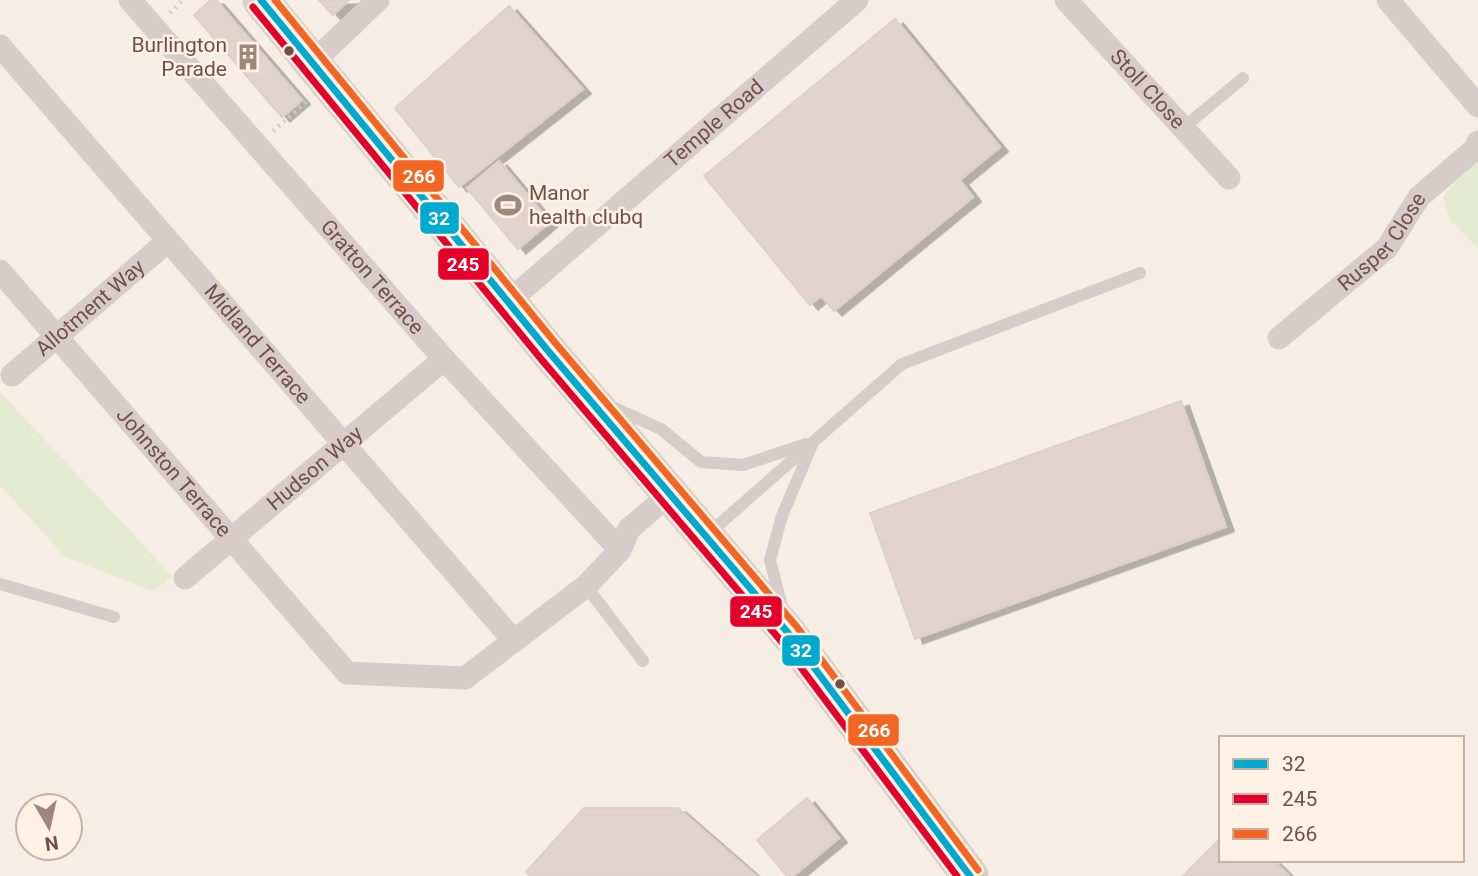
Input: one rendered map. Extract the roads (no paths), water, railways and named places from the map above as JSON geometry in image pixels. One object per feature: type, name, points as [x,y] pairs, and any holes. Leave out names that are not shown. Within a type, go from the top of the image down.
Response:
[{"type":"main road","points":[[261,0],[586,395],[789,635],[970,876]]},
{"type":"street","name":"Gratton Terrace","points":[[130,0],[444,359],[620,550]]},
{"type":"street","points":[[321,74],[378,0]]},
{"type":"street","name":"Temple Road","points":[[509,301],[857,0]]},
{"type":"street","name":"Stoll Close","points":[[1066,0],[1229,178]]},
{"type":"street","points":[[1388,0],[1478,106]]},
{"type":"street","name":"Midland Terrace","points":[[0,46],[514,641]]},
{"type":"street","name":"Rusper Close","points":[[1279,338],[1387,248],[1419,197],[1476,148],[1478,142]]},
{"type":"street","name":"Allotment Way","points":[[12,375],[168,241]]},
{"type":"street","name":"Johnston Terrace","points":[[0,271],[347,673],[465,678],[514,641]]},
{"type":"street","name":"Hudson Way","points":[[185,579],[444,359]]},
{"type":"street","points":[[514,641],[586,586],[620,550],[629,529],[670,494]]},
{"type":"lane","points":[[1183,128],[1243,78]]},
{"type":"lane","points":[[707,536],[902,364],[1140,273]]},
{"type":"lane","points":[[586,395],[661,429],[701,462],[743,465],[813,442]]},
{"type":"lane","points":[[789,635],[770,560],[782,516],[813,442]]},
{"type":"lane","points":[[0,584],[114,617]]},
{"type":"lane","points":[[586,586],[643,661]]},
{"type":"place","name":"Burlington Parade","points":[[248,57]]},
{"type":"place","name":"Manor health clubq","points":[[508,205]]}]
